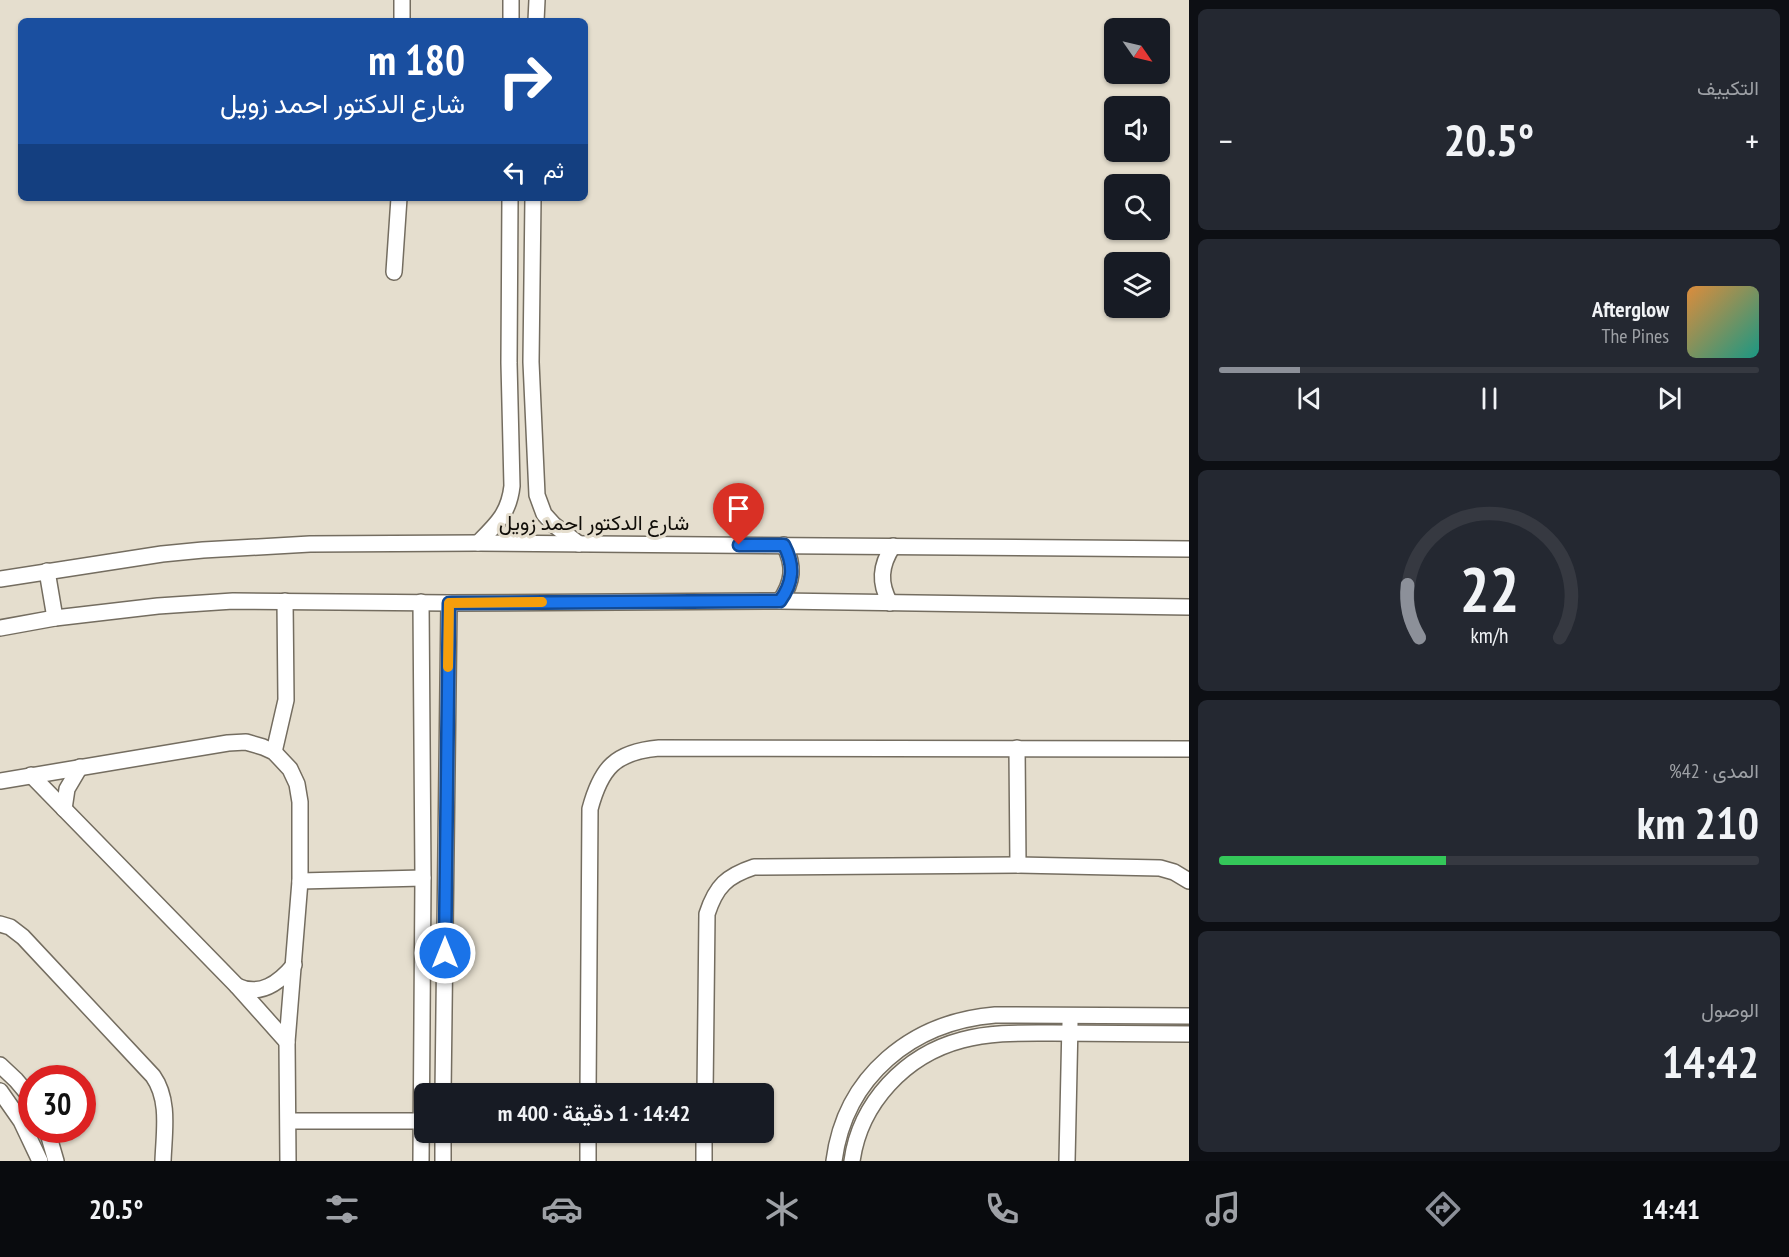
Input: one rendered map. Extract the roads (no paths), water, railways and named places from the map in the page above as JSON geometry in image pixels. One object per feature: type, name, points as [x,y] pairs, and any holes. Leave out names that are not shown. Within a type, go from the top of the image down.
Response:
[{"type":"street","points":[[402,0],[402,18]]},
{"type":"street","points":[[511,0],[511,18]]},
{"type":"street","points":[[536,18],[537,0]]},
{"type":"street","points":[[394,272],[399,201]]},
{"type":"street","points":[[478,543],[496,525],[510,501],[512,486],[509,363],[510,201]]},
{"type":"street","points":[[533,201],[531,362],[537,495],[544,514],[554,525],[579,544]]},
{"type":"street","points":[[509,363],[531,362]]},
{"type":"street","name":"شارع الدكتور احمد زويل","points":[[0,579],[203,550],[310,544],[478,543],[1189,549]]},
{"type":"street","points":[[780,601],[787,591],[792,568],[790,556],[784,545]]},
{"type":"street","points":[[890,603],[884,592],[882,580],[884,562],[893,546]]},
{"type":"street","points":[[47,571],[56,618]]},
{"type":"street","points":[[0,628],[56,618],[158,606],[233,601],[449,603],[780,601],[1189,607]]},
{"type":"street","points":[[274,752],[286,700],[285,601]]},
{"type":"street","points":[[421,602],[423,878],[421,1083]]},
{"type":"street","points":[[443,1083],[449,603]]},
{"type":"street","points":[[0,781],[80,766],[246,742],[274,752],[290,768],[297,784],[300,802],[300,881],[287,1042],[288,1161]]},
{"type":"street","points":[[588,1083],[590,808],[595,789],[604,772],[619,758],[638,750],[658,748],[1189,749]]},
{"type":"street","points":[[1017,748],[1018,865]]},
{"type":"street","points":[[64,809],[67,789],[80,766]]},
{"type":"street","points":[[31,775],[237,986],[287,1042]]},
{"type":"street","points":[[705,1083],[707,914],[712,897],[723,883],[737,872],[754,867],[1018,865],[1160,868],[1174,872],[1189,881]]},
{"type":"street","points":[[300,881],[423,878]]},
{"type":"street","points":[[0,924],[10,927],[23,937],[153,1076],[163,1093],[163,1161]]},
{"type":"street","points":[[237,986],[245,990],[267,989],[286,975],[294,965]]},
{"type":"street","points":[[834,1161],[846,1117],[866,1081],[896,1051],[913,1039],[942,1025],[973,1017],[995,1015],[1189,1016]]},
{"type":"street","points":[[1067,1161],[1071,1016]]},
{"type":"street","points":[[852,1161],[859,1131],[882,1091],[895,1077],[942,1046],[979,1036],[998,1034],[1189,1034]]},
{"type":"street","points":[[0,1065],[18,1082]]},
{"type":"street","points":[[0,1091],[21,1121],[40,1161]]},
{"type":"street","points":[[289,1121],[414,1121]]},
{"type":"street","points":[[51,1143],[56,1161]]},
{"type":"street","points":[[421,1143],[421,1161]]},
{"type":"street","points":[[443,1143],[443,1161]]},
{"type":"street","points":[[588,1143],[588,1161]]},
{"type":"street","points":[[704,1143],[704,1161]]}]
